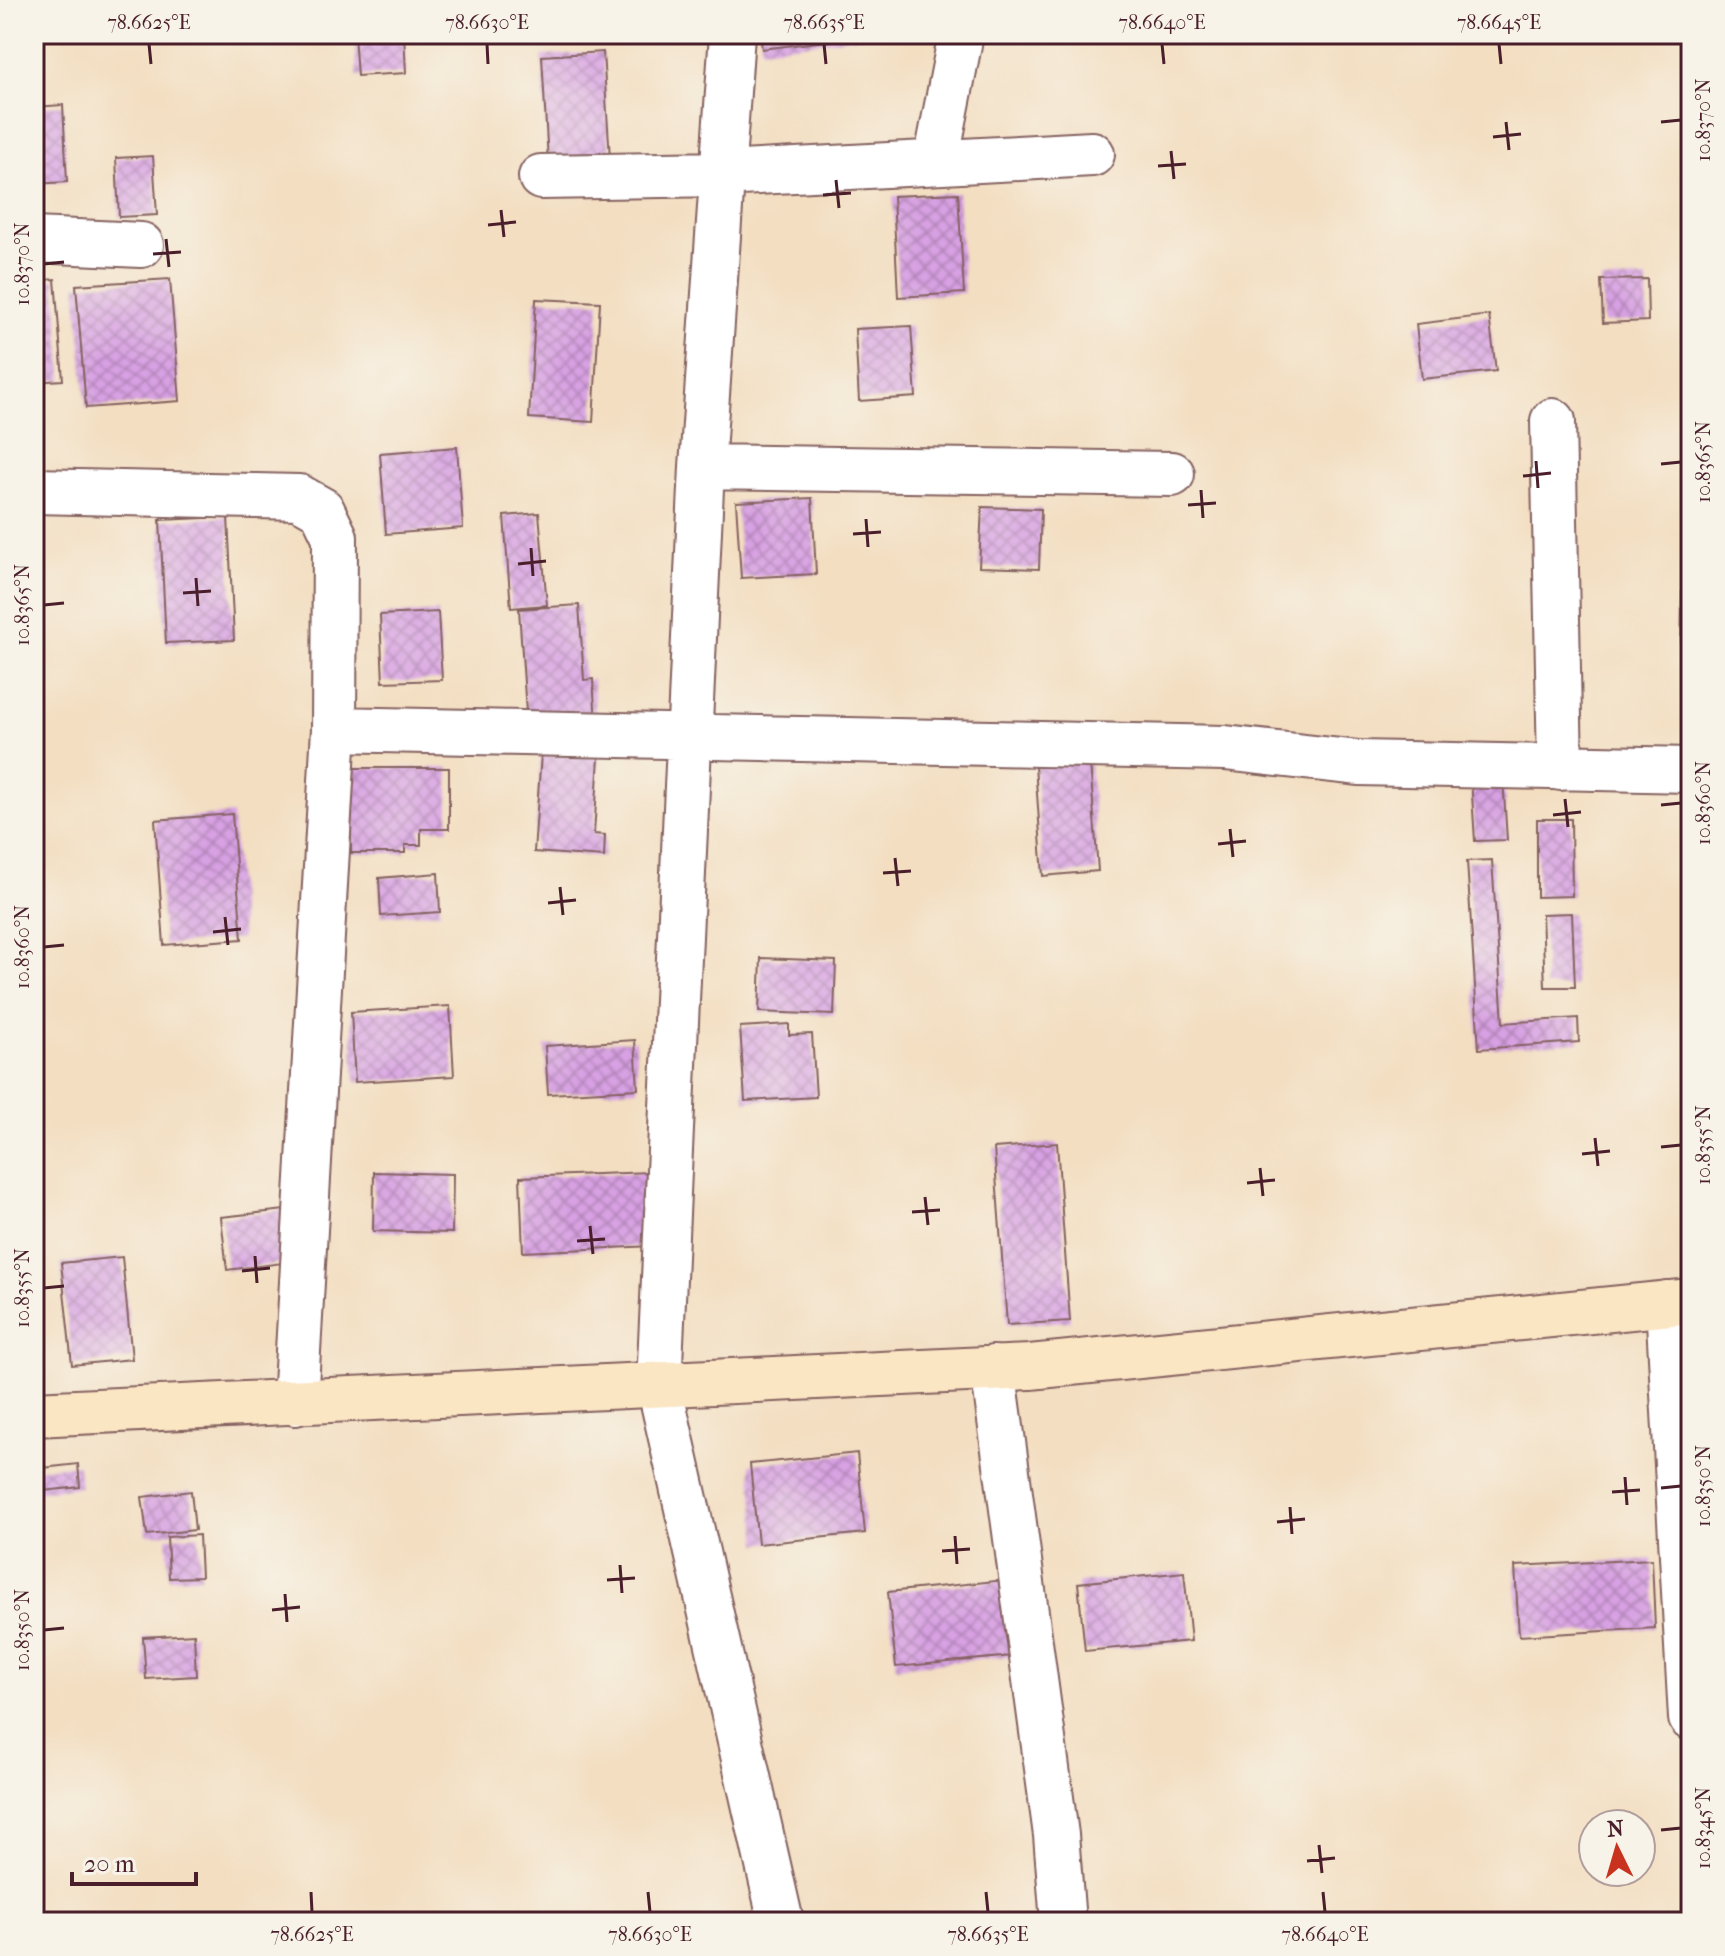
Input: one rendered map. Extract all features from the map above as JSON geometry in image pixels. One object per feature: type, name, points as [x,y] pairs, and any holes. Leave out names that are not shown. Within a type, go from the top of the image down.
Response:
[{"type":"main road","points":[[34,1414],[993,1368],[1679,1302]]},
{"type":"street","points":[[732,34],[702,467],[659,1385],[781,1922]]},
{"type":"street","points":[[936,162],[961,34]]},
{"type":"street","points":[[541,177],[722,174],[1092,154]]},
{"type":"street","points":[[34,240],[141,245]]},
{"type":"street","points":[[1553,421],[1560,768]]},
{"type":"street","points":[[702,467],[1172,474]]},
{"type":"street","points":[[34,491],[299,497],[322,510],[335,537],[334,729],[295,1403]]},
{"type":"street","points":[[334,729],[1225,748],[1359,763],[1691,770]]},
{"type":"street","points":[[1679,1302],[1691,1718]]},
{"type":"street","points":[[993,1368],[1056,1835],[1063,1922]]},
{"type":"building","points":[[354,34],[404,34],[406,73],[357,76]]},
{"type":"building","points":[[760,34],[867,34],[867,36],[762,49]]},
{"type":"building","points":[[603,52],[610,158],[548,162],[542,56]]},
{"type":"building","points":[[63,105],[67,182],[34,184],[34,107]]},
{"type":"building","points":[[153,156],[157,215],[119,217],[116,158]]},
{"type":"building","points":[[958,193],[964,293],[898,297],[893,196]]},
{"type":"building","points":[[55,279],[63,380],[34,382],[34,281]]},
{"type":"building","points":[[170,279],[180,401],[86,408],[76,285]]},
{"type":"building","points":[[1647,279],[1648,321],[1603,323],[1601,280]]},
{"type":"building","points":[[536,299],[600,302],[593,422],[529,418]]},
{"type":"building","points":[[1489,315],[1496,371],[1422,379],[1416,324]]},
{"type":"building","points":[[911,326],[916,397],[859,401],[855,329]]},
{"type":"building","points":[[457,447],[463,528],[386,534],[380,453]]},
{"type":"building","points":[[812,498],[816,574],[741,578],[736,502]]},
{"type":"building","points":[[982,507],[1041,509],[1039,569],[979,567]]},
{"type":"building","points":[[539,513],[547,605],[511,608],[504,516]]},
{"type":"building","points":[[228,517],[234,640],[166,643],[160,520]]},
{"type":"building","points":[[1682,592],[1691,592],[1691,664],[1681,664]]},
{"type":"building","points":[[579,605],[584,680],[593,679],[596,722],[527,727],[519,609]]},
{"type":"building","points":[[438,612],[442,680],[383,682],[380,615]]},
{"type":"building","points":[[541,754],[599,757],[594,834],[605,835],[604,857],[534,852]]},
{"type":"building","points":[[1090,762],[1098,871],[1043,876],[1035,766]]},
{"type":"building","points":[[351,768],[449,768],[449,829],[421,829],[421,845],[405,845],[405,853],[351,853]]},
{"type":"building","points":[[1503,778],[1507,840],[1475,841],[1471,779]]},
{"type":"building","points":[[232,814],[242,939],[164,945],[155,820]]},
{"type":"building","points":[[1537,819],[1571,819],[1572,896],[1537,897]]},
{"type":"building","points":[[1492,860],[1503,1023],[1578,1018],[1579,1042],[1479,1049],[1467,861]]},
{"type":"building","points":[[438,873],[440,912],[381,916],[379,878]]},
{"type":"building","points":[[1572,913],[1575,987],[1545,987],[1542,914]]},
{"type":"building","points":[[761,958],[836,961],[834,1015],[759,1012]]},
{"type":"building","points":[[450,1006],[454,1076],[355,1082],[351,1012]]},
{"type":"building","points":[[789,1024],[789,1035],[812,1034],[816,1097],[745,1101],[740,1027]]},
{"type":"building","points":[[635,1040],[638,1089],[548,1094],[545,1046]]},
{"type":"building","points":[[1057,1143],[1070,1321],[1007,1325],[994,1148]]},
{"type":"building","points":[[374,1172],[453,1174],[452,1233],[373,1231]]},
{"type":"building","points":[[650,1172],[653,1246],[523,1252],[520,1177]]},
{"type":"building","points":[[285,1210],[291,1262],[227,1270],[221,1217]]},
{"type":"building","points":[[122,1257],[132,1359],[72,1365],[61,1263]]},
{"type":"building","points":[[857,1453],[865,1533],[758,1544],[750,1464]]},
{"type":"building","points":[[78,1464],[80,1487],[34,1492],[34,1469]]},
{"type":"building","points":[[191,1491],[195,1530],[147,1535],[142,1497]]},
{"type":"building","points":[[199,1535],[201,1577],[169,1578],[167,1537]]},
{"type":"building","points":[[1652,1559],[1655,1628],[1519,1636],[1515,1566]]},
{"type":"building","points":[[1184,1572],[1191,1641],[1085,1651],[1078,1583]]},
{"type":"building","points":[[1005,1580],[1012,1656],[896,1667],[888,1592]]},
{"type":"building","points":[[194,1634],[196,1676],[146,1679],[143,1637]]}]
